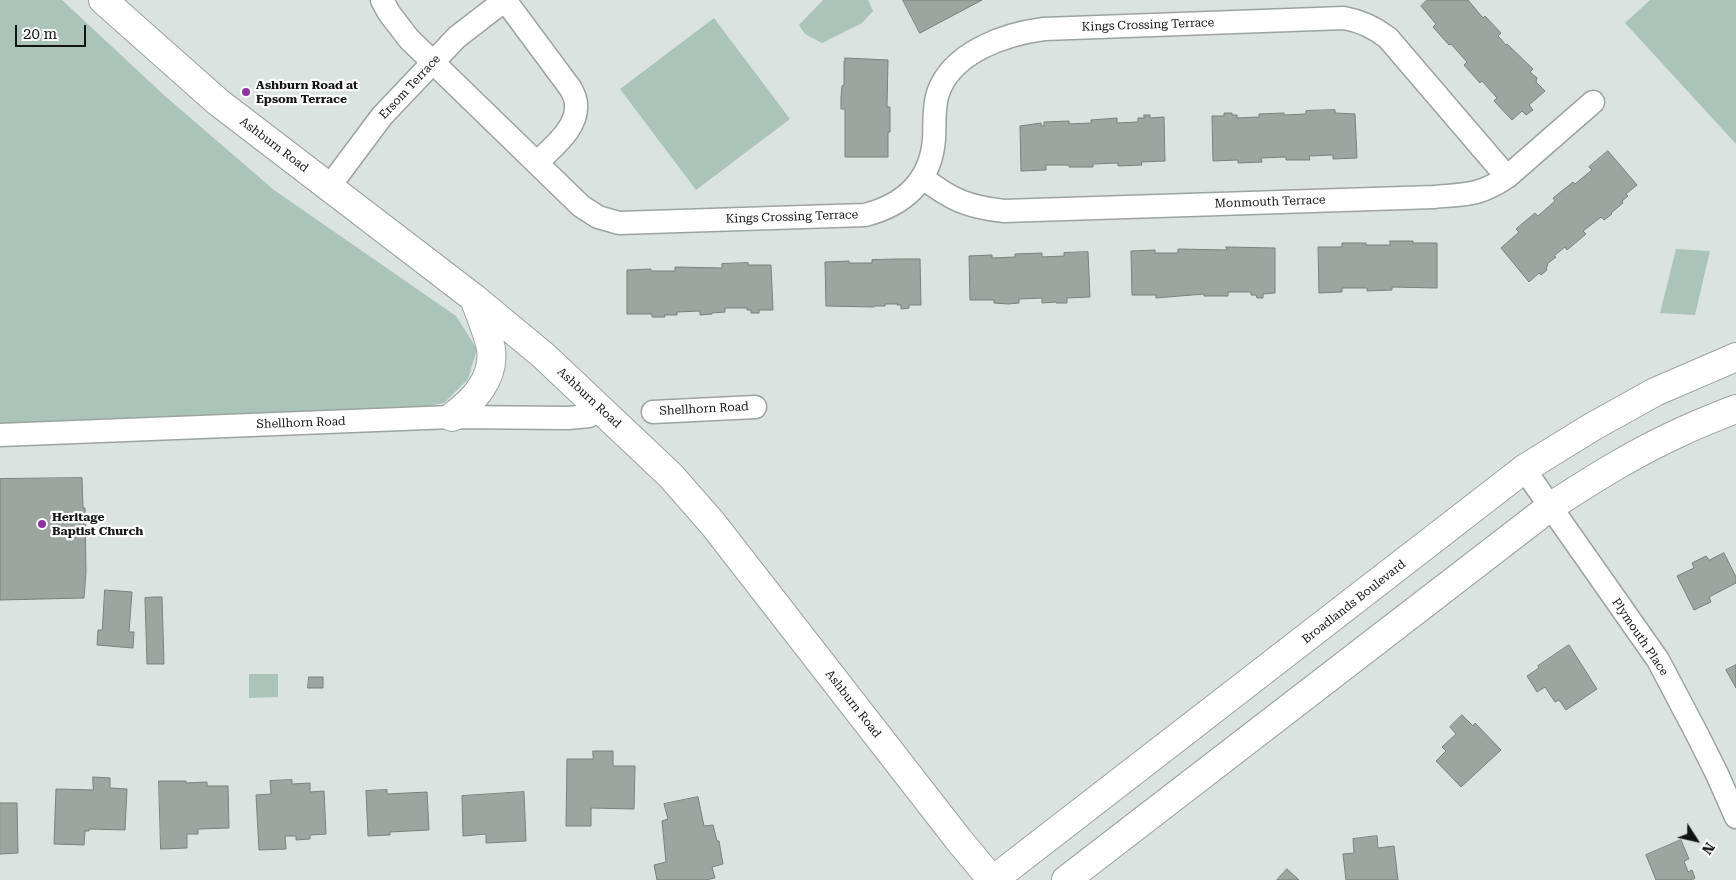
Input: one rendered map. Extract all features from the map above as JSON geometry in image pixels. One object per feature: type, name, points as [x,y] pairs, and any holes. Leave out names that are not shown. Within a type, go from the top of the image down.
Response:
[{"type":"main road","name":"Ashburn Road","points":[[111,3],[218,102],[474,298],[544,356],[671,476],[712,524],[992,880]]},
{"type":"main road","points":[[452,417],[472,401],[484,383],[490,366],[491,350],[474,298]]},
{"type":"main road","name":"Broadlands Boulevard","points":[[992,880],[1524,469],[1655,392],[1736,357]]},
{"type":"main road","points":[[1066,880],[1550,507],[1630,458],[1682,431],[1736,409]]},
{"type":"street","name":"Kings Crossing Terrace","points":[[382,0],[409,39],[581,206],[598,217],[619,223],[865,215],[880,211],[897,203],[911,192],[922,177],[932,152],[934,105],[943,80],[953,67],[965,57],[1006,37],[1044,29],[1344,18],[1367,24],[1388,38],[1506,177]]},
{"type":"street","name":"Ersom Terrace","points":[[329,187],[382,116],[457,37],[505,0]]},
{"type":"street","points":[[505,0],[571,89],[576,104],[574,120],[570,127],[537,163]]},
{"type":"street","name":"Monmouth Terrace","points":[[922,177],[940,191],[959,202],[980,208],[1004,211],[1434,197],[1476,193],[1494,186],[1506,177],[1593,102]]},
{"type":"street","name":"Shellhorn Road","points":[[653,412],[755,407]]},
{"type":"street","name":"Shellhorn Road","points":[[0,435],[452,417],[568,418],[589,416],[600,409]]},
{"type":"street","name":"Plymouth Place","points":[[1524,469],[1658,660],[1697,734],[1736,817]]},
{"type":"green space","points":[[0,0],[62,0],[165,96],[274,190],[456,316],[477,349],[468,379],[444,403],[419,408],[0,425]]},
{"type":"green space","points":[[823,0],[868,0],[873,11],[862,23],[822,43],[805,34],[799,25]]},
{"type":"green space","points":[[1650,0],[1736,0],[1736,144],[1625,23]]},
{"type":"green space","points":[[714,18],[790,119],[696,190],[620,89]]},
{"type":"green space","points":[[1676,249],[1710,251],[1695,315],[1660,313]]},
{"type":"green space","points":[[249,674],[278,674],[278,697],[249,698]]},
{"type":"building","points":[[903,0],[982,0],[920,33]]},
{"type":"building","points":[[1427,0],[1468,0],[1483,18],[1485,16],[1501,33],[1498,36],[1506,45],[1533,69],[1530,72],[1537,78],[1536,82],[1545,91],[1529,105],[1533,110],[1526,115],[1522,111],[1512,120],[1494,101],[1497,98],[1464,65],[1467,62],[1433,27],[1436,24],[1421,6]]},
{"type":"building","points":[[845,58],[888,60],[887,107],[890,107],[890,132],[888,132],[888,157],[845,157],[845,109],[841,109],[841,97],[842,86],[844,85]]},
{"type":"building","points":[[1335,110],[1335,113],[1355,114],[1357,158],[1333,159],[1333,155],[1309,156],[1310,160],[1286,160],[1286,157],[1261,158],[1262,162],[1238,163],[1238,160],[1213,161],[1212,116],[1224,116],[1224,113],[1232,113],[1232,115],[1237,115],[1237,118],[1259,117],[1259,114],[1306,114],[1306,111]]},
{"type":"building","points":[[1144,115],[1150,115],[1150,118],[1164,117],[1165,161],[1141,162],[1142,165],[1118,166],[1118,163],[1093,164],[1093,167],[1046,165],[1046,170],[1021,171],[1020,126],[1041,123],[1041,126],[1044,126],[1044,122],[1069,121],[1069,124],[1091,123],[1091,120],[1117,118],[1117,123],[1138,122],[1138,118],[1144,118]]},
{"type":"building","points":[[1608,151],[1637,185],[1626,194],[1628,196],[1612,214],[1604,220],[1601,217],[1583,231],[1586,234],[1567,250],[1565,247],[1554,256],[1556,257],[1547,264],[1547,270],[1541,275],[1539,273],[1529,282],[1501,248],[1519,232],[1516,229],[1535,213],[1538,216],[1555,201],[1553,198],[1592,170],[1589,167]]},
{"type":"building","points":[[1390,241],[1437,243],[1437,288],[1392,287],[1392,290],[1367,291],[1367,288],[1342,288],[1342,292],[1319,293],[1318,247],[1342,247],[1342,243],[1390,245]]},
{"type":"building","points":[[1226,247],[1275,248],[1275,293],[1263,294],[1263,298],[1251,295],[1251,292],[1228,292],[1228,296],[1204,296],[1204,294],[1156,298],[1156,295],[1132,295],[1131,251],[1155,250],[1155,253],[1178,253],[1178,249],[1227,250]]},
{"type":"building","points":[[1088,252],[1090,297],[1067,298],[1067,303],[1042,303],[1042,298],[1019,299],[1019,303],[1008,304],[994,303],[994,300],[970,300],[969,256],[992,255],[992,258],[1015,257],[1015,254],[1042,253],[1042,257],[1064,256],[1064,253]]},
{"type":"building","points":[[920,259],[921,305],[909,305],[909,308],[901,309],[901,305],[898,304],[885,304],[885,306],[874,307],[826,306],[825,262],[849,261],[849,263],[872,263],[872,260]]},
{"type":"building","points":[[748,263],[748,265],[771,265],[773,310],[759,310],[759,313],[751,313],[751,310],[747,310],[747,308],[725,308],[725,312],[712,314],[700,315],[700,311],[677,312],[677,315],[664,315],[665,317],[652,317],[652,314],[627,314],[627,270],[675,271],[675,267],[722,268],[722,264]]},
{"type":"building","name":"Heritage Baptist Church","points":[[82,478],[83,508],[85,508],[86,572],[84,598],[0,600],[0,479]]},
{"type":"building","points":[[1724,553],[1736,577],[1736,583],[1709,597],[1711,602],[1694,610],[1677,576],[1694,568],[1692,563],[1706,556],[1709,560]]},
{"type":"building","points":[[105,590],[132,592],[129,632],[134,632],[133,648],[97,645],[98,630],[102,630]]},
{"type":"building","points":[[162,597],[164,664],[147,664],[145,598]]},
{"type":"building","points":[[1569,645],[1597,689],[1566,710],[1559,700],[1555,702],[1545,687],[1537,692],[1527,676],[1539,668],[1538,666]]},
{"type":"building","points":[[1736,665],[1736,688],[1726,670]]},
{"type":"building","points":[[309,677],[323,677],[323,688],[308,688]]},
{"type":"building","points":[[1462,715],[1473,726],[1475,723],[1501,750],[1461,787],[1436,761],[1446,751],[1442,747],[1456,734],[1450,727]]},
{"type":"building","points":[[593,751],[613,751],[613,766],[635,766],[634,809],[591,808],[591,826],[566,826],[567,759],[593,759]]},
{"type":"building","points":[[93,777],[110,778],[110,788],[127,789],[125,830],[89,829],[89,831],[85,831],[84,845],[54,844],[56,789],[93,790]]},
{"type":"building","points":[[292,780],[292,784],[310,783],[310,792],[324,791],[326,834],[310,835],[310,839],[296,840],[296,836],[285,836],[286,849],[259,850],[256,795],[271,794],[270,781]]},
{"type":"building","points":[[159,781],[207,782],[207,786],[228,786],[229,828],[198,829],[198,834],[187,834],[187,848],[161,849]]},
{"type":"building","points":[[387,790],[387,794],[427,792],[429,830],[390,832],[390,835],[368,836],[366,791]]},
{"type":"building","points":[[524,792],[526,841],[486,843],[486,834],[463,836],[462,796]]},
{"type":"building","points":[[698,797],[704,826],[713,825],[717,841],[719,841],[723,864],[712,867],[715,878],[705,880],[657,880],[654,865],[666,862],[662,821],[668,819],[664,804]]},
{"type":"building","points":[[0,803],[17,803],[18,853],[0,854]]},
{"type":"building","points":[[1377,836],[1378,848],[1394,846],[1398,880],[1346,880],[1343,854],[1354,853],[1353,839]]},
{"type":"building","points":[[1681,840],[1689,859],[1684,861],[1688,872],[1692,870],[1695,878],[1692,880],[1656,880],[1646,855]]},
{"type":"building","points":[[1287,869],[1299,880],[1277,880]]},
{"type":"place","name":"Ashburn Road at Epsom Terrace","points":[[246,92]]},
{"type":"place","name":"Heritage Baptist Church","points":[[42,524]]}]
